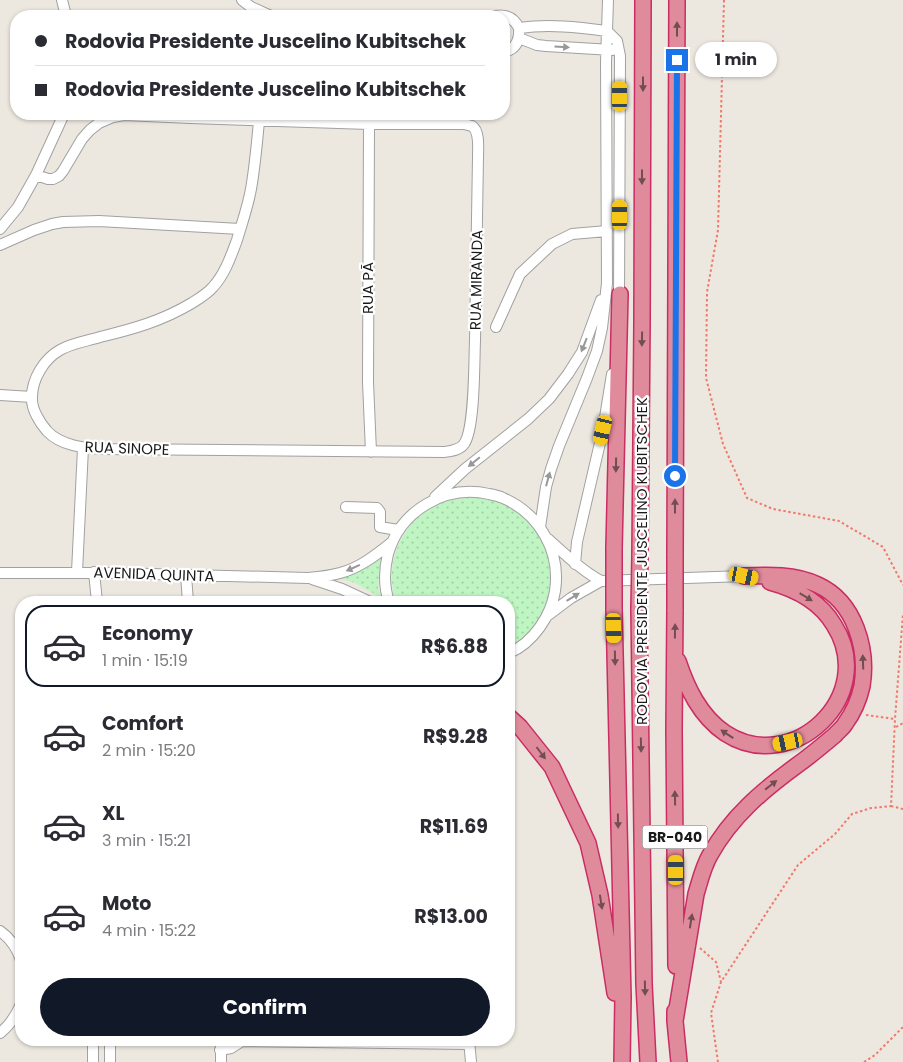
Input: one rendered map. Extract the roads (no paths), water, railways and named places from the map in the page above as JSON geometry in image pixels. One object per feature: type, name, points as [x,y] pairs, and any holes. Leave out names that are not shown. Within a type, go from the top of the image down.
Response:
[{"type":"highway","name":"RODOVIA PRESIDENTE JUSCELINO KUBITSCHEK","points":[[643,0],[639,609],[644,984],[648,1062]]},
{"type":"highway","name":"BR-040","points":[[677,0],[675,1021],[679,1062]]},
{"type":"highway","points":[[620,294],[614,609],[624,997],[622,1060]]},
{"type":"highway","points":[[675,652],[690,691],[699,706],[710,720],[733,738],[748,744],[762,745],[788,742],[809,732],[827,717],[841,696],[846,673],[847,656],[840,634],[821,608],[810,599],[772,582],[744,576]]},
{"type":"highway","points":[[675,1021],[696,894],[710,856],[729,826],[741,812],[763,791],[810,756],[844,726],[856,706],[863,677],[863,659],[857,629],[838,599],[820,586],[795,578],[744,576]]},
{"type":"highway","points":[[515,722],[552,767],[588,843],[600,895],[617,1008],[622,1060]]},
{"type":"street","points":[[242,0],[258,10]]},
{"type":"street","points":[[515,650],[532,636],[546,617],[553,599],[556,581],[555,562],[550,544],[543,532],[546,487],[559,446],[587,378],[602,328],[607,283],[606,50],[608,0]]},
{"type":"street","points":[[510,18],[516,23],[519,33],[537,45],[619,51]]},
{"type":"street","points":[[510,50],[519,33],[532,26],[574,26],[607,31],[617,41],[619,51],[620,294],[609,396],[579,536],[575,564]]},
{"type":"street","points":[[0,229],[18,207],[36,175],[61,120]]},
{"type":"street","points":[[36,175],[48,179],[59,176],[82,139],[90,130],[106,120]]},
{"type":"street","points":[[0,395],[32,397],[35,381],[40,370],[46,361],[60,350],[71,345],[152,323],[202,297],[212,288],[219,280],[233,252],[240,229],[251,187],[259,120],[369,124]]},
{"type":"street","name":"RUA MIRANDA","points":[[369,124],[464,124],[472,126],[476,130],[478,157],[475,339],[472,416],[465,443]]},
{"type":"street","name":"RUA PÃ","points":[[369,124],[368,373],[370,452]]},
{"type":"street","points":[[0,245],[34,230],[63,222],[99,221],[240,229]]},
{"type":"street","points":[[496,327],[520,274],[552,244],[572,234],[607,231]]},
{"type":"street","points":[[387,596],[385,568],[391,543],[398,530],[419,508],[432,500],[465,469],[550,399],[582,352],[607,283]]},
{"type":"street","name":"RUA SINOPE","points":[[32,397],[34,409],[42,425],[52,436],[83,448],[444,452],[460,448],[465,443]]},
{"type":"street","points":[[77,572],[83,448]]},
{"type":"street","points":[[432,500],[455,493],[479,492],[503,498],[523,510],[575,564],[601,581]]},
{"type":"street","points":[[346,507],[377,508],[380,512],[380,528],[398,530]]},
{"type":"street","name":"AVENIDA QUINTA","points":[[0,573],[94,572],[308,578],[340,573],[353,568],[367,561],[391,543]]},
{"type":"street","points":[[94,572],[96,596]]},
{"type":"street","points":[[186,575],[188,596]]},
{"type":"street","points":[[546,617],[571,598],[601,581],[744,576]]},
{"type":"street","name":"AVENIDA QUINTA","points":[[308,578],[357,596]]},
{"type":"street","points":[[0,930],[15,947]]},
{"type":"street","points":[[0,1033],[15,1018]]},
{"type":"street","points":[[93,1046],[93,1062]]},
{"type":"street","points":[[110,1046],[110,1062]]},
{"type":"street","points":[[221,1046],[221,1062]]},
{"type":"street","points":[[469,1046],[470,1062]]}]
